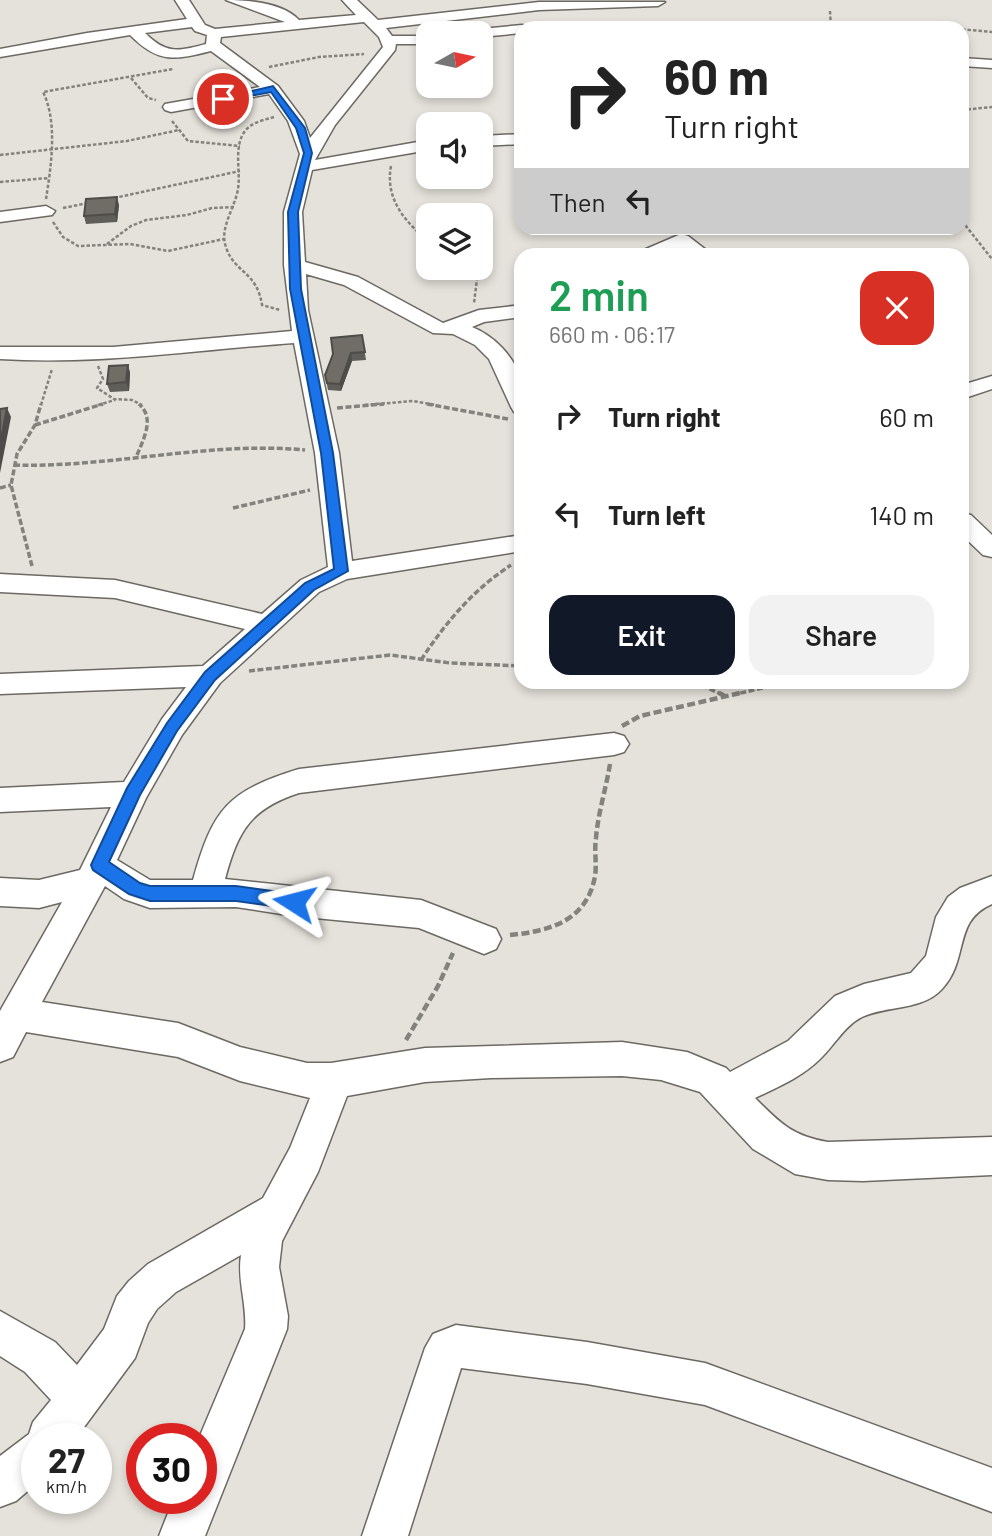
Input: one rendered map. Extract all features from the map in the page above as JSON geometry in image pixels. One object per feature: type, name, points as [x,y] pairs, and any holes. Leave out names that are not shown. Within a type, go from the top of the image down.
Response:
[{"type":"street","points":[[182,0],[218,46],[242,69],[273,89],[300,128],[305,160]]},
{"type":"street","points":[[233,0],[288,16],[294,24]]},
{"type":"street","points":[[133,30],[150,49],[161,54],[179,54],[218,46],[294,24],[366,12],[402,15],[526,4],[583,2],[625,5],[659,1],[654,20]]},
{"type":"street","points":[[366,12],[387,48]]},
{"type":"street","points":[[0,53],[197,22]]},
{"type":"street","points":[[494,32],[514,30]]},
{"type":"street","points":[[341,571],[327,453],[298,310],[293,212],[305,160],[328,123],[387,48],[416,42]]},
{"type":"street","points":[[969,62],[992,64]]},
{"type":"street","points":[[171,107],[273,89]]},
{"type":"street","points":[[493,140],[514,139]]},
{"type":"street","points":[[305,160],[416,147]]},
{"type":"street","points":[[0,217],[46,211]]},
{"type":"street","points":[[664,248],[681,240],[693,248]]},
{"type":"street","points":[[294,265],[351,281],[440,329],[514,313]]},
{"type":"street","points":[[462,323],[493,348],[514,407]]},
{"type":"street","points":[[0,353],[55,357],[304,336]]},
{"type":"street","points":[[969,390],[992,382]]},
{"type":"street","points":[[969,528],[992,549]]},
{"type":"street","points":[[514,544],[341,571],[310,586],[210,676],[172,727],[133,793],[95,873],[9,1030],[178,1040],[240,1064],[307,1080],[335,1080],[425,1065],[491,1061],[622,1059],[662,1063],[687,1069],[713,1080],[766,1136],[795,1154],[828,1161],[863,1162],[992,1156]]},
{"type":"street","points":[[0,583],[115,589],[267,625]]},
{"type":"street","points":[[0,684],[210,676]]},
{"type":"street","points":[[206,891],[232,817],[244,804],[279,786],[299,781],[614,744]]},
{"type":"street","points":[[0,800],[78,798],[133,793]]},
{"type":"street","points":[[0,892],[38,894],[95,873],[150,894],[206,891],[421,914],[484,939]]},
{"type":"street","points":[[725,1093],[796,1056],[836,1015],[853,1003],[911,989],[928,981],[946,953],[947,927],[954,912],[965,901],[992,890]]},
{"type":"street","points":[[217,1448],[265,1329],[267,1316],[261,1286],[260,1253],[263,1237],[305,1159],[335,1080]]},
{"type":"street","points":[[61,1423],[120,1343],[132,1311],[143,1295],[162,1278],[276,1212]]},
{"type":"street","points":[[0,1332],[40,1357],[79,1399]]},
{"type":"street","points":[[385,1536],[439,1363],[448,1349],[456,1346],[587,1363],[705,1384],[992,1490]]},
{"type":"street","points":[[0,1485],[21,1467]]},
{"type":"street","points":[[182,1536],[191,1514]]},
{"type":"path","points":[[830,11],[831,21]]},
{"type":"path","points":[[969,30],[992,32]]},
{"type":"path","points":[[218,46],[131,78],[43,92],[49,104],[53,150],[46,211],[69,243],[78,246],[130,244],[178,250],[224,239]]},
{"type":"path","points":[[242,69],[387,48]]},
{"type":"path","points":[[969,109],[992,107]]},
{"type":"path","points":[[292,114],[264,120],[245,130],[240,146],[240,171],[234,207],[224,239],[226,250],[234,262],[258,282],[265,308],[298,310]]},
{"type":"path","points":[[0,155],[127,141],[179,130]]},
{"type":"path","points":[[402,150],[388,176],[388,189],[411,228],[416,232]]},
{"type":"path","points":[[105,200],[240,171]]},
{"type":"path","points":[[0,182],[49,178]]},
{"type":"path","points":[[46,211],[93,202]]},
{"type":"path","points":[[104,246],[131,226],[146,220],[187,215],[212,208],[234,207]]},
{"type":"path","points":[[969,230],[992,259]]},
{"type":"path","points":[[462,323],[477,280]]},
{"type":"path","points":[[91,353],[103,379],[97,388],[116,400]]},
{"type":"path","points":[[37,584],[12,485],[17,454],[35,425],[55,357]]},
{"type":"path","points":[[35,425],[116,400],[131,400],[142,405],[148,423],[137,456]]},
{"type":"path","points":[[318,411],[358,404],[413,401],[514,413]]},
{"type":"path","points":[[14,465],[52,466],[263,446],[327,453]]},
{"type":"path","points":[[0,488],[12,485]]},
{"type":"path","points":[[233,508],[331,486]]},
{"type":"path","points":[[421,660],[454,614],[473,594],[493,576],[514,564]]},
{"type":"path","points":[[210,676],[366,656],[408,656],[421,660],[514,666]]},
{"type":"path","points":[[710,689],[727,696]]},
{"type":"path","points":[[384,1071],[415,1027],[456,949],[469,941],[546,931],[572,919],[580,911],[589,897],[596,876],[595,844],[619,729],[633,718],[758,689]]},
{"type":"building","points":[[117,197],[115,214],[84,216],[86,199]]},
{"type":"building","points":[[362,335],[365,352],[351,353],[340,384],[327,383],[325,375],[333,354],[331,338]]},
{"type":"building","points":[[128,365],[126,382],[107,384],[109,366]]},
{"type":"building","points":[[7,408],[0,445],[0,409]]},
{"type":"route","points":[[223,99],[273,89],[300,128],[308,153],[293,212],[296,289],[327,453],[341,571],[310,586],[210,676],[172,727],[133,793],[99,865],[135,889],[150,894],[206,891],[294,902]]}]
